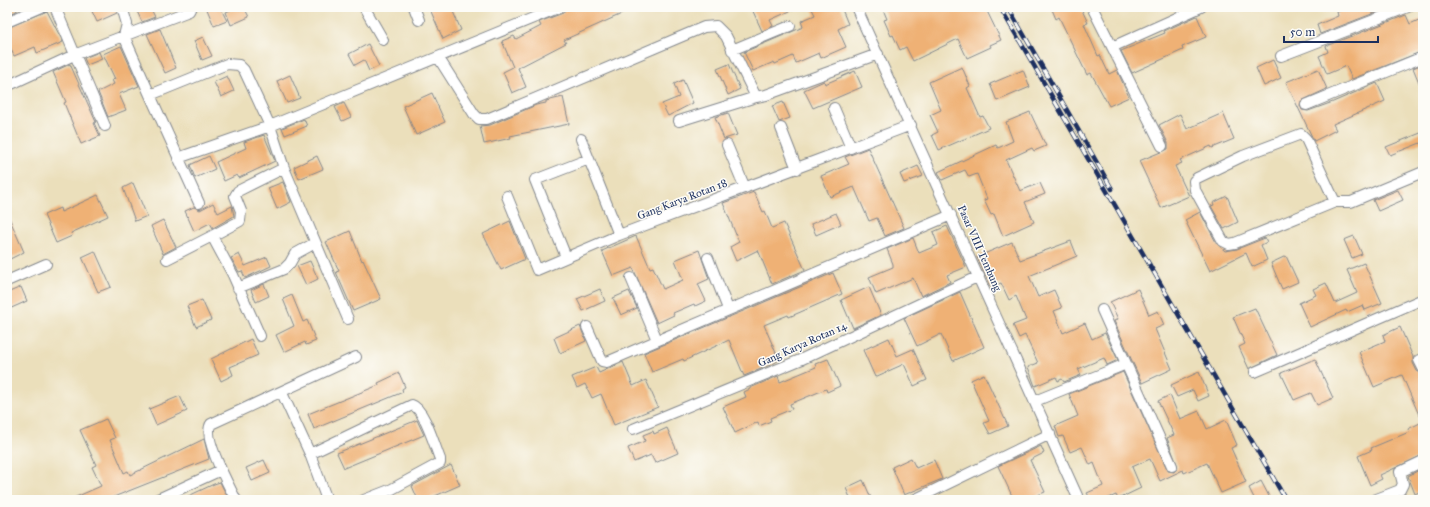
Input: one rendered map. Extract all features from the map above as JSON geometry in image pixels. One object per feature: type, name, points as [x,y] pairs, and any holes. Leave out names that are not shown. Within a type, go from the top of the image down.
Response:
[{"type":"street","points":[[7,22],[42,7]]},
{"type":"street","points":[[55,7],[105,126]]},
{"type":"street","points":[[122,7],[127,24],[124,36],[199,202]]},
{"type":"street","points":[[7,86],[74,55],[189,11],[191,7]]},
{"type":"street","points":[[364,7],[383,40]]},
{"type":"street","points":[[414,7],[419,20]]},
{"type":"street","points":[[178,158],[270,126],[560,7]]},
{"type":"street","name":"Pasar VIII Tembung","points":[[856,7],[952,215],[1079,500]]},
{"type":"street","points":[[1092,7],[1162,146]]},
{"type":"street","points":[[1112,47],[1201,7]]},
{"type":"street","points":[[1281,56],[1408,7]]},
{"type":"street","points":[[438,57],[474,114],[479,119],[487,119],[704,27],[716,26],[720,28],[726,36],[756,97]]},
{"type":"street","points":[[732,50],[790,26]]},
{"type":"street","points":[[679,121],[780,90],[878,54]]},
{"type":"street","points":[[1306,105],[1423,57]]},
{"type":"street","points":[[150,95],[203,73],[233,64],[239,65],[244,70],[270,126],[284,168],[314,243],[348,319]]},
{"type":"street","points":[[834,108],[851,148]]},
{"type":"street","name":"Gang Karya Rotan 18","points":[[507,196],[537,270],[619,235],[911,125]]},
{"type":"street","points":[[781,128],[797,168]]},
{"type":"street","points":[[1335,202],[1306,139],[1301,134],[1243,156],[1197,178],[1193,184],[1223,241],[1229,244],[1236,243],[1335,202],[1351,202],[1423,172]]},
{"type":"street","points":[[581,139],[619,235]]},
{"type":"street","points":[[727,145],[745,188]]},
{"type":"street","points":[[566,258],[535,180],[589,159]]},
{"type":"street","points":[[167,258],[240,221],[241,211],[235,196],[238,191],[284,168]]},
{"type":"street","points":[[587,327],[602,361],[605,363],[728,309],[846,261],[952,215]]},
{"type":"street","points":[[212,236],[260,336]]},
{"type":"street","points":[[238,288],[284,269],[290,263],[295,254],[314,243]]},
{"type":"street","points":[[708,258],[728,309]]},
{"type":"street","points":[[7,281],[46,264]]},
{"type":"street","name":"Gang Karya Rotan 14","points":[[633,429],[800,360],[979,276]]},
{"type":"street","points":[[631,278],[657,340]]},
{"type":"street","points":[[1255,372],[1423,299]]},
{"type":"street","points":[[1102,310],[1172,466]]},
{"type":"street","points":[[236,500],[221,470],[210,437],[210,426],[224,418],[282,393],[356,357]]},
{"type":"street","points":[[1035,401],[1126,364]]},
{"type":"street","points":[[282,393],[310,454],[328,500]]},
{"type":"street","points":[[310,454],[412,405],[419,409],[440,459],[440,463],[392,489],[364,500]]},
{"type":"street","points":[[914,500],[1050,434]]},
{"type":"street","points":[[1374,500],[1400,490],[1403,484],[1400,472],[1423,461]]},
{"type":"street","points":[[156,500],[221,470]]},
{"type":"building","points":[[7,7],[16,7],[17,11],[7,15]]},
{"type":"building","points":[[90,7],[116,7],[117,13],[97,22]]},
{"type":"building","points":[[135,7],[150,7],[155,17],[142,22]]},
{"type":"building","points":[[206,7],[220,7],[227,21],[214,26]]},
{"type":"building","points":[[237,7],[244,7],[249,17],[231,25],[226,12]]},
{"type":"building","points":[[429,7],[451,7],[461,30],[443,39]]},
{"type":"building","points":[[566,7],[637,7],[564,40],[566,43],[518,68],[526,87],[512,93],[503,72],[513,67],[502,41],[514,36],[516,39],[541,26],[539,22],[563,13]]},
{"type":"building","points":[[751,7],[799,7],[770,20],[773,26],[762,31]]},
{"type":"building","points":[[811,7],[841,7],[848,24],[838,29],[846,47],[821,58],[819,53],[796,63],[793,56],[753,71],[744,52],[803,27],[801,21],[815,15]]},
{"type":"building","points":[[882,7],[985,7],[1001,40],[990,45],[991,47],[967,58],[958,39],[913,61],[906,47],[900,50],[893,35],[891,36],[884,20],[887,19]]},
{"type":"building","points":[[1051,7],[1082,7],[1081,8],[1088,23],[1084,24],[1098,56],[1100,55],[1109,74],[1117,70],[1129,97],[1109,106],[1091,73],[1087,75],[1059,17],[1056,19]]},
{"type":"building","points":[[1348,7],[1390,7],[1320,34],[1317,25],[1338,16],[1337,12]]},
{"type":"building","points":[[47,11],[63,42],[37,53],[35,47],[14,56],[7,40],[7,28]]},
{"type":"building","points":[[1406,15],[1410,24],[1423,18],[1423,51],[1352,79],[1346,66],[1327,74],[1319,56],[1328,52],[1326,46]]},
{"type":"building","points":[[1197,16],[1206,37],[1182,47],[1183,50],[1132,73],[1121,51],[1165,33],[1164,31]]},
{"type":"building","points":[[160,29],[176,68],[165,73],[147,34]]},
{"type":"building","points":[[203,37],[212,56],[202,60],[194,41]]},
{"type":"building","points":[[368,44],[379,66],[369,71],[364,60],[355,65],[349,54]]},
{"type":"building","points":[[121,46],[139,86],[119,94],[126,110],[108,117],[98,92],[114,84],[112,80],[115,79],[103,54]]},
{"type":"building","points":[[99,52],[102,59],[87,65],[84,58]]},
{"type":"building","points":[[1273,60],[1281,78],[1264,86],[1256,68]]},
{"type":"building","points":[[70,64],[96,122],[94,123],[100,136],[81,144],[64,103],[66,102],[53,72]]},
{"type":"building","points":[[729,64],[740,89],[728,95],[717,69]]},
{"type":"building","points":[[1423,64],[1423,92],[1413,68]]},
{"type":"building","points":[[962,67],[970,86],[967,88],[980,117],[983,116],[989,128],[939,150],[932,135],[938,132],[930,115],[941,110],[929,82]]},
{"type":"building","points":[[1318,69],[1327,89],[1301,101],[1300,105],[1302,110],[1308,111],[1333,102],[1377,83],[1385,101],[1333,124],[1336,130],[1314,141],[1286,82]]},
{"type":"building","points":[[1023,70],[1030,87],[997,101],[990,84]]},
{"type":"building","points":[[855,71],[862,87],[813,108],[804,90],[824,81],[825,84]]},
{"type":"building","points":[[290,75],[300,98],[287,103],[277,81]]},
{"type":"building","points":[[227,76],[234,91],[221,97],[214,82]]},
{"type":"building","points":[[683,80],[693,103],[668,116],[662,104],[679,97],[674,84]]},
{"type":"building","points":[[432,93],[445,122],[416,135],[403,106]]},
{"type":"building","points":[[563,97],[569,124],[510,136],[511,138],[484,144],[480,126],[490,125],[536,105],[546,103],[546,101]]},
{"type":"building","points":[[783,102],[790,118],[779,122],[772,106]]},
{"type":"building","points":[[344,103],[351,117],[342,121],[335,107]]},
{"type":"building","points":[[1030,112],[1046,146],[1034,151],[1032,148],[1006,160],[1020,191],[1040,183],[1045,194],[1025,202],[1034,222],[1003,236],[994,214],[991,215],[984,200],[987,199],[977,174],[969,177],[965,170],[942,180],[938,172],[996,145],[998,148],[1013,141],[1006,122]]},
{"type":"building","points":[[728,113],[737,135],[724,139],[715,117]]},
{"type":"building","points":[[1223,113],[1234,139],[1212,148],[1211,146],[1180,160],[1182,163],[1175,166],[1189,196],[1161,208],[1139,161],[1168,149],[1168,143],[1159,125],[1180,114],[1187,129]]},
{"type":"building","points":[[304,119],[307,126],[285,135],[282,128]]},
{"type":"building","points":[[1423,132],[1423,142],[1390,155],[1386,147]]},
{"type":"building","points":[[264,135],[275,161],[239,178],[237,175],[224,181],[216,162],[246,148],[244,142]]},
{"type":"building","points":[[868,148],[904,228],[885,236],[877,218],[869,221],[854,187],[830,197],[821,176],[849,164],[845,157]]},
{"type":"building","points":[[209,156],[215,169],[195,178],[190,165]]},
{"type":"building","points":[[317,156],[323,169],[299,179],[294,167]]},
{"type":"building","points":[[918,166],[923,176],[904,183],[900,174]]},
{"type":"building","points":[[283,182],[291,202],[277,209],[268,188]]},
{"type":"building","points":[[133,183],[147,216],[135,221],[123,188]]},
{"type":"building","points":[[1398,190],[1403,200],[1378,211],[1373,200]]},
{"type":"building","points":[[754,192],[763,212],[765,211],[772,228],[784,223],[805,270],[772,284],[758,250],[736,261],[730,247],[739,242],[723,203]]},
{"type":"building","points":[[98,195],[108,216],[71,233],[72,236],[56,243],[44,215],[60,208],[61,212]]},
{"type":"building","points":[[1227,196],[1238,222],[1224,229],[1211,206],[1214,205],[1213,203]]},
{"type":"building","points":[[213,203],[218,213],[232,206],[234,216],[213,228],[210,223],[194,231],[185,211],[194,207],[200,210]]},
{"type":"building","points":[[1200,212],[1217,244],[1225,251],[1237,249],[1265,238],[1267,242],[1261,245],[1267,260],[1252,267],[1246,253],[1210,271],[1185,220]]},
{"type":"building","points":[[7,213],[24,252],[10,259],[7,253]]},
{"type":"building","points":[[836,213],[841,224],[816,235],[811,224]]},
{"type":"building","points":[[163,220],[176,247],[163,254],[151,226]]},
{"type":"building","points":[[510,221],[525,259],[501,270],[483,234]]},
{"type":"building","points":[[947,226],[966,267],[947,275],[950,282],[921,296],[913,278],[876,294],[869,277],[893,267],[887,249],[913,238],[919,253],[938,245],[933,232]]},
{"type":"building","points":[[350,231],[362,261],[363,260],[381,299],[353,311],[336,272],[339,271],[326,242]]},
{"type":"building","points":[[636,236],[650,268],[653,267],[663,289],[683,280],[675,260],[699,250],[709,279],[698,284],[706,301],[695,306],[694,304],[673,313],[674,315],[657,323],[633,268],[613,276],[602,251]]},
{"type":"building","points":[[1354,236],[1362,254],[1352,258],[1344,240]]},
{"type":"building","points":[[1071,241],[1077,256],[1029,276],[1038,297],[1054,290],[1062,308],[1054,311],[1063,333],[1085,323],[1092,339],[1105,333],[1118,360],[1107,365],[1104,358],[1078,369],[1081,375],[1064,382],[1062,379],[1058,381],[1056,377],[1035,386],[1028,367],[1038,363],[1025,335],[1019,338],[1013,325],[1026,320],[1016,296],[1009,300],[1001,283],[990,287],[977,257],[1012,242],[1020,260]]},
{"type":"building","points":[[95,251],[111,287],[98,292],[82,257]]},
{"type":"building","points":[[239,254],[245,266],[267,257],[271,266],[245,278],[242,271],[239,272],[231,258]]},
{"type":"building","points":[[1286,256],[1298,282],[1282,289],[1271,263]]},
{"type":"building","points":[[310,261],[318,279],[306,285],[297,266]]},
{"type":"building","points":[[1364,263],[1382,303],[1365,310],[1363,305],[1347,312],[1346,310],[1310,327],[1299,303],[1316,295],[1313,289],[1326,283],[1335,303],[1357,293],[1347,270]]},
{"type":"building","points":[[833,273],[842,294],[789,317],[788,315],[764,325],[779,360],[773,364],[744,376],[729,340],[684,361],[683,359],[652,372],[644,353]]},
{"type":"building","points":[[264,284],[269,296],[256,302],[251,290]]},
{"type":"building","points":[[21,287],[27,301],[7,310],[7,293]]},
{"type":"building","points":[[869,287],[881,315],[853,328],[841,300]]},
{"type":"building","points":[[600,289],[605,301],[583,311],[577,299]]},
{"type":"building","points":[[1138,289],[1149,315],[1158,311],[1164,325],[1155,329],[1172,369],[1142,383],[1114,321],[1118,319],[1110,302]]},
{"type":"building","points":[[629,291],[637,308],[621,315],[613,298]]},
{"type":"building","points":[[960,292],[984,347],[953,361],[941,334],[917,346],[904,318]]},
{"type":"building","points":[[292,295],[303,322],[307,320],[316,341],[306,345],[305,342],[284,352],[276,335],[294,326],[283,299]]},
{"type":"building","points":[[202,300],[211,320],[196,327],[187,306]]},
{"type":"building","points":[[1255,308],[1277,355],[1249,369],[1239,347],[1245,344],[1233,317]]},
{"type":"building","points":[[580,326],[586,341],[560,353],[554,338]]},
{"type":"building","points":[[1400,327],[1413,357],[1413,363],[1417,371],[1423,374],[1423,455],[1380,475],[1382,479],[1370,485],[1358,456],[1372,450],[1371,448],[1409,432],[1408,429],[1422,422],[1402,375],[1374,387],[1359,352],[1385,341],[1383,335]]},
{"type":"building","points":[[889,338],[897,356],[913,349],[927,380],[914,386],[904,364],[875,377],[863,350]]},
{"type":"building","points":[[251,339],[258,355],[230,367],[233,375],[221,381],[211,359]]},
{"type":"building","points":[[828,359],[840,386],[827,392],[826,389],[790,404],[792,409],[770,418],[771,421],[759,426],[758,422],[735,433],[723,407],[746,397],[744,392],[750,388],[778,376],[780,382],[816,367],[815,364]]},
{"type":"building","points":[[1315,359],[1333,398],[1317,405],[1311,393],[1294,400],[1281,373]]},
{"type":"building","points":[[623,362],[633,386],[646,380],[658,407],[614,425],[601,394],[592,398],[585,384],[577,388],[572,377],[596,367],[599,373]]},
{"type":"building","points":[[1123,372],[1168,471],[1174,472],[1178,467],[1167,438],[1174,435],[1158,401],[1170,395],[1180,419],[1199,411],[1207,429],[1226,420],[1237,445],[1231,448],[1246,482],[1221,493],[1207,463],[1184,473],[1183,470],[1160,481],[1150,459],[1132,467],[1141,488],[1118,499],[1116,495],[1104,500],[1091,500],[1087,493],[1103,486],[1094,463],[1090,465],[1082,447],[1070,452],[1063,436],[1059,437],[1055,426],[1078,416],[1069,394]]},
{"type":"building","points":[[1199,372],[1209,396],[1198,401],[1193,390],[1177,397],[1171,385]]},
{"type":"building","points":[[399,373],[405,387],[402,389],[403,392],[314,429],[308,414],[379,385],[378,383]]},
{"type":"building","points":[[984,374],[1008,426],[990,434],[984,423],[989,421],[971,380]]},
{"type":"building","points":[[180,396],[187,411],[156,425],[149,409]]},
{"type":"building","points":[[106,419],[115,438],[110,440],[124,473],[128,471],[130,475],[204,439],[209,459],[106,500],[69,500],[101,486],[92,467],[96,465],[80,430]]},
{"type":"building","points":[[417,420],[424,435],[344,468],[337,453]]},
{"type":"building","points":[[667,428],[678,453],[655,463],[651,455],[634,462],[628,448],[645,441],[643,435],[653,431],[654,434]]},
{"type":"building","points":[[1041,446],[1044,453],[1030,460],[1045,492],[1026,500],[1014,500],[998,466]]},
{"type":"building","points":[[911,458],[916,468],[934,460],[942,479],[904,495],[892,467]]},
{"type":"building","points":[[264,460],[270,473],[252,481],[246,468]]},
{"type":"building","points":[[451,465],[460,485],[426,500],[418,500],[412,486]]},
{"type":"building","points":[[1423,468],[1423,490],[1415,494],[1408,476]]},
{"type":"building","points":[[863,480],[872,500],[851,500],[846,488]]},
{"type":"building","points":[[1261,481],[1271,500],[1255,500],[1249,488]]},
{"type":"building","points":[[220,482],[229,500],[180,500],[214,484]]},
{"type":"railway","points":[[1000,7],[1286,500]]},
{"type":"railway","points":[[1008,7],[1112,189]]}]
